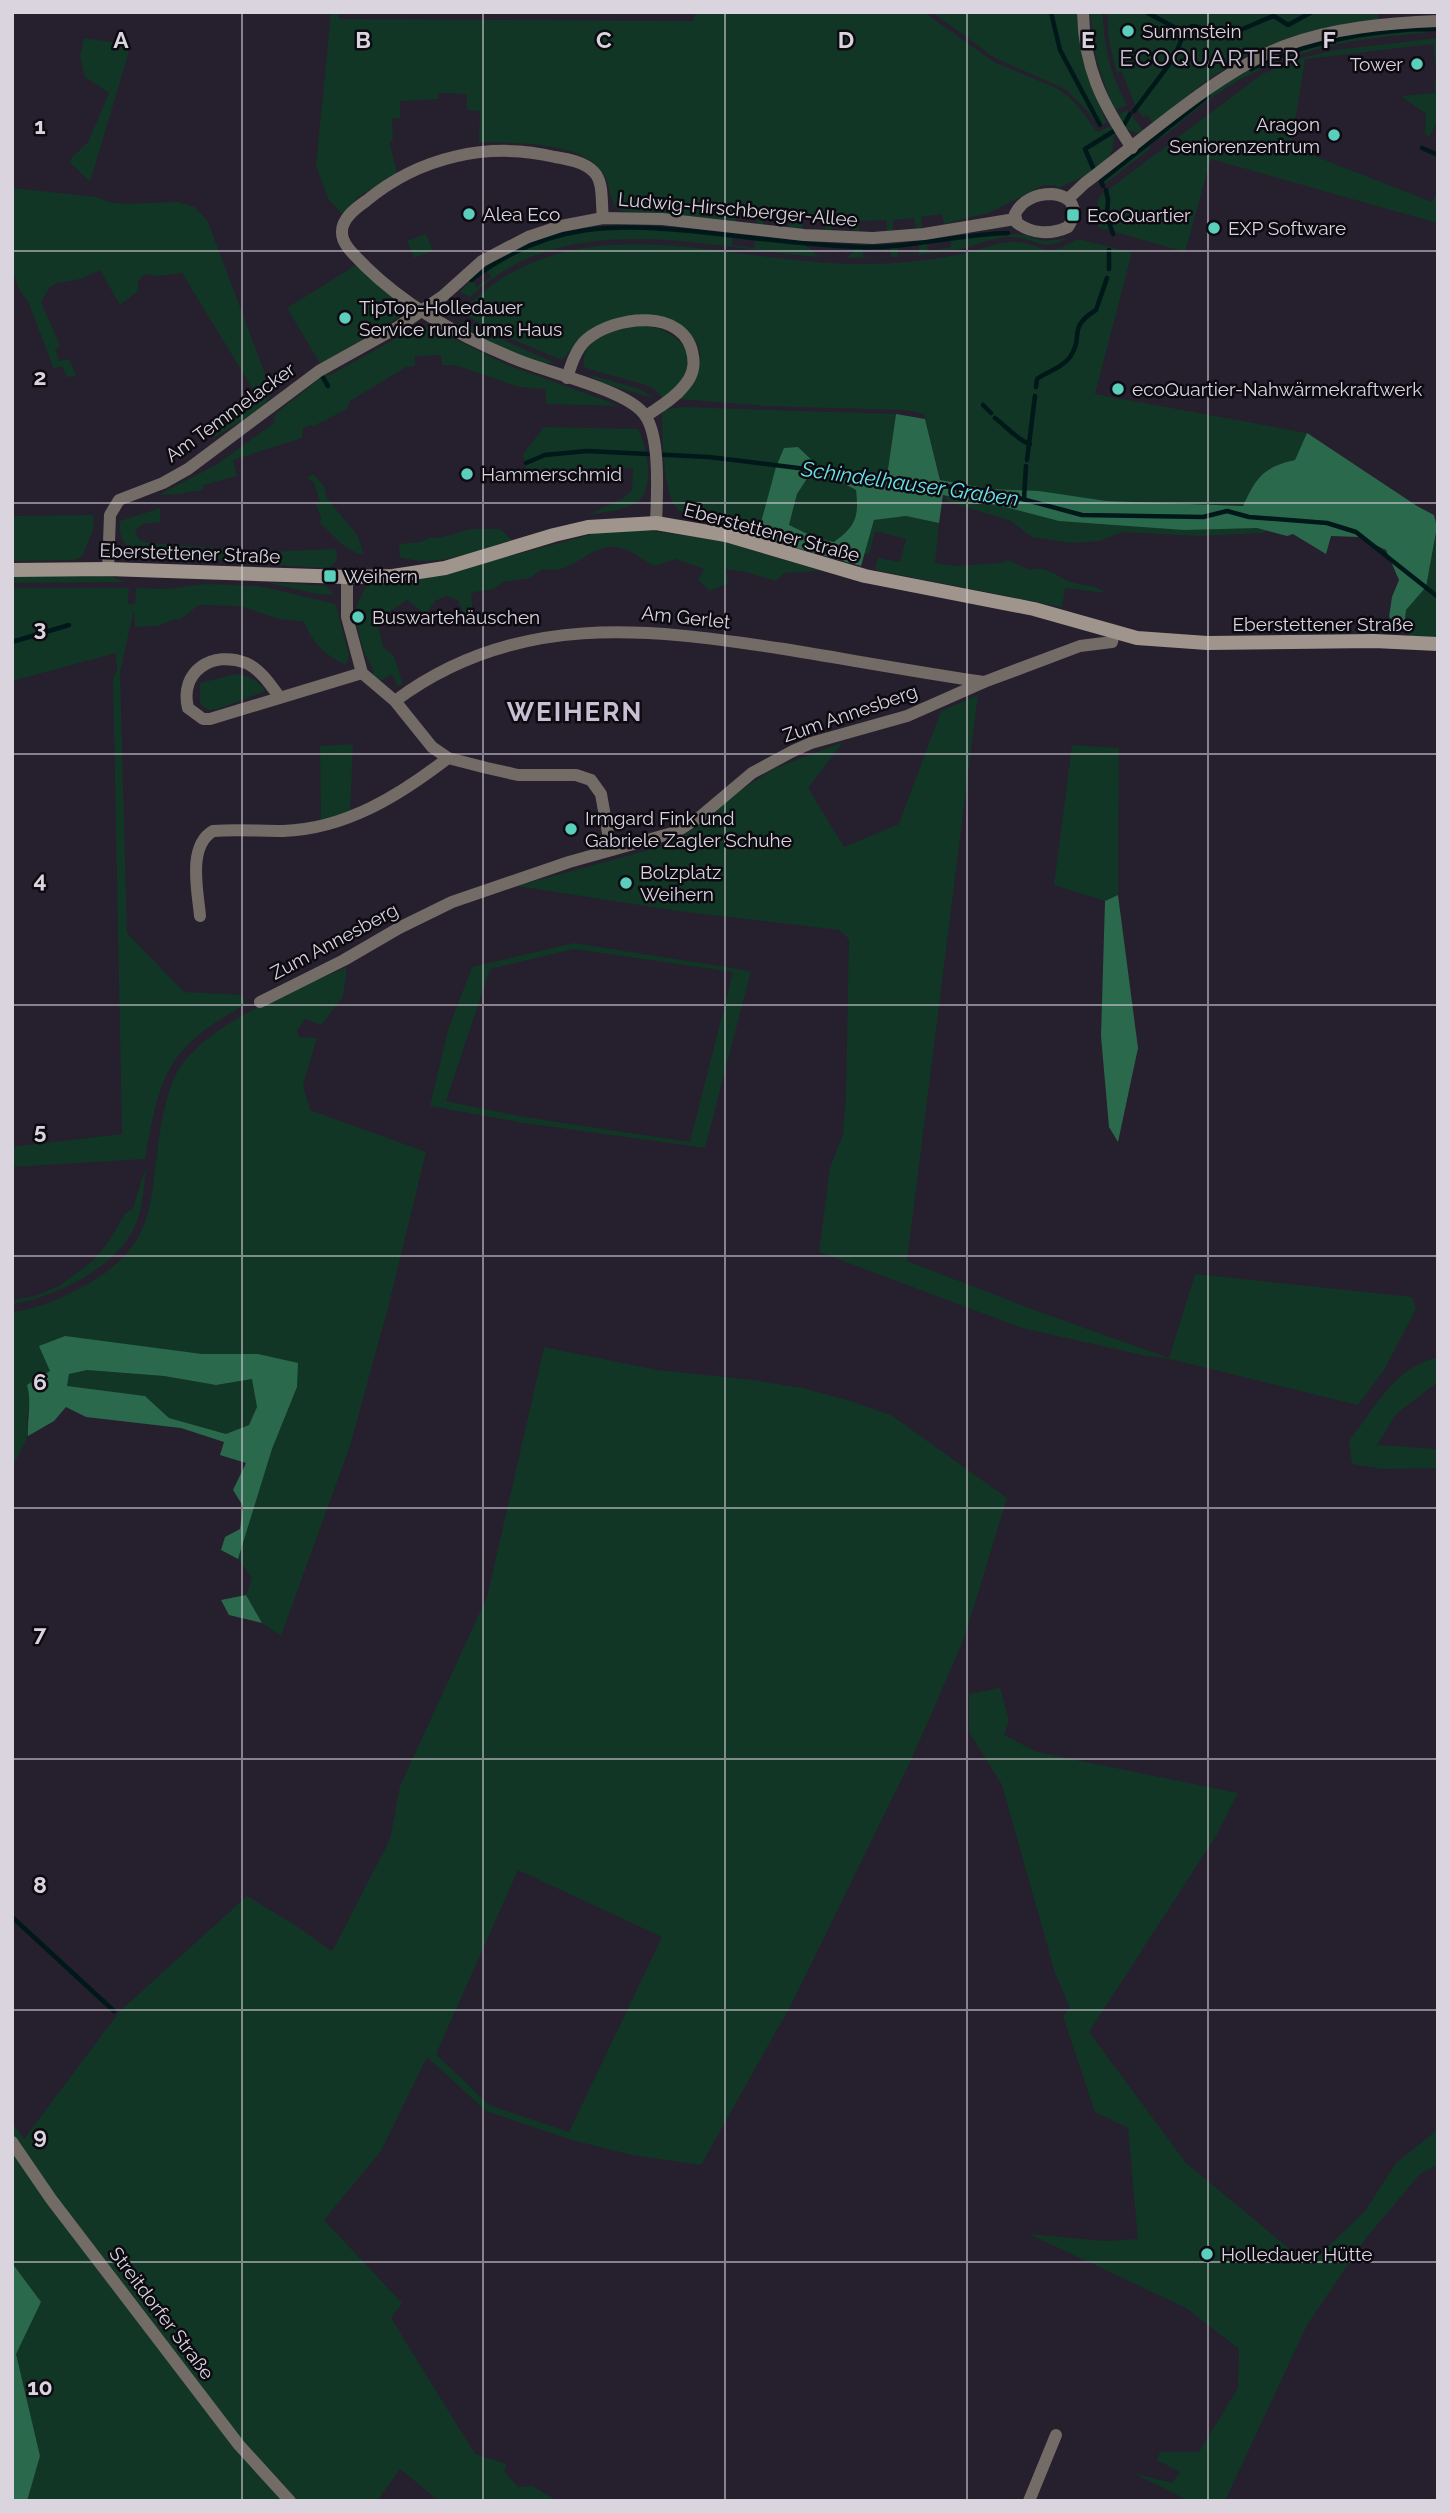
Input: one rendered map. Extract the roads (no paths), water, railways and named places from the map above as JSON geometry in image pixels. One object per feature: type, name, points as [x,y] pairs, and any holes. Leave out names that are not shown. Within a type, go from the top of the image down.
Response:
[{"type":"main road","name":"Eberstettener Straße","points":[[12,570],[108,569],[346,577],[419,573],[477,560],[554,535],[589,527],[656,523],[726,535],[856,574],[1034,609],[1114,633],[1151,640],[1197,643],[1374,641],[1438,645]]},
{"type":"street","points":[[1083,12],[1084,36],[1094,82],[1107,110],[1132,148]]},
{"type":"street","points":[[1068,199],[1221,81],[1265,55],[1284,46],[1341,32],[1438,21]]},
{"type":"street","points":[[603,218],[596,174],[585,166],[556,157],[515,151],[478,152],[437,161],[408,173],[383,188],[353,211],[342,227],[342,235],[346,245],[376,276],[421,311],[519,361],[626,400],[646,416],[655,455],[656,523]]},
{"type":"street","points":[[1052,194],[1068,199],[1072,206],[1070,224],[1065,229],[1053,232],[1040,232],[1020,225],[1015,219],[1019,207],[1036,196],[1052,194]]},
{"type":"street","name":"Ludwig-Hirschberger-Allee","points":[[421,311],[443,296],[482,261],[512,243],[561,226],[603,218],[662,219],[818,237],[873,238],[924,234],[1015,219]]},
{"type":"street","name":"Am Temmelacker","points":[[108,569],[109,519],[116,505],[124,497],[163,483],[209,455],[319,371],[382,337],[421,311]]},
{"type":"street","points":[[567,378],[580,346],[594,334],[614,325],[636,320],[671,326],[680,331],[691,346],[693,370],[685,386],[646,416]]},
{"type":"street","points":[[346,577],[347,617],[362,673],[395,701],[432,747],[448,758],[518,775],[568,774],[591,780],[601,794],[611,850]]},
{"type":"street","name":"Am Gerlet","points":[[395,701],[432,676],[474,656],[510,645],[609,631],[654,632],[710,638],[984,682]]},
{"type":"street","name":"Zum Annesberg","points":[[260,1002],[452,902],[520,877],[676,832],[701,816],[752,773],[811,743],[907,716],[984,682],[1080,646],[1112,642],[1114,633]]},
{"type":"street","points":[[280,698],[253,667],[233,660],[209,663],[200,668],[188,680],[186,690],[188,708],[203,719],[210,719],[280,698],[362,673]]},
{"type":"street","points":[[200,916],[197,861],[205,836],[212,831],[284,831],[336,822],[383,802],[448,758]]},
{"type":"street","name":"Streitdorfer Straße","points":[[12,2141],[51,2199],[239,2445],[290,2501]]},
{"type":"street","points":[[1029,2501],[1056,2435]]},
{"type":"waterway","points":[[1051,12],[1060,50],[1100,125]]},
{"type":"waterway","points":[[1146,12],[1185,33]]},
{"type":"waterway","points":[[1134,111],[1174,58],[1182,38],[1192,26],[1228,32],[1274,16],[1288,25],[1312,12]]},
{"type":"waterway","points":[[1251,69],[1271,59],[1317,44],[1367,34],[1438,29]]},
{"type":"waterway","points":[[1103,186],[1101,181],[1208,96]]},
{"type":"waterway","points":[[1124,125],[1130,114]]},
{"type":"waterway","points":[[1094,170],[1085,149],[1114,131]]},
{"type":"waterway","points":[[1422,148],[1438,155]]},
{"type":"waterway","points":[[1106,190],[1107,216],[1113,234]]},
{"type":"waterway","points":[[471,280],[500,260],[528,246],[585,230],[645,228],[859,247],[896,246],[1008,233]]},
{"type":"waterway","points":[[1109,250],[1109,269]]},
{"type":"waterway","points":[[1036,387],[1037,379],[1059,367],[1070,357],[1081,322],[1096,310],[1107,278]]},
{"type":"waterway","points":[[321,374],[328,386]]},
{"type":"waterway","points":[[1027,460],[1035,396]]},
{"type":"waterway","points":[[983,405],[991,413]]},
{"type":"waterway","points":[[995,418],[1030,444]]},
{"type":"waterway","name":"Schindelhauser Graben","points":[[526,463],[545,455],[587,451],[709,457],[1000,493],[1082,515],[1203,517],[1227,511],[1249,517],[1327,523],[1356,532],[1438,597]]},
{"type":"waterway","points":[[1024,499],[1026,466]]},
{"type":"waterway","name":"Schindelhauser Graben","points":[[12,642],[69,625]]},
{"type":"waterway","points":[[12,1917],[114,2011]]},
{"type":"place","name":"Summstein","points":[[1128,31]]},
{"type":"place","name":"Tower","points":[[1417,64]]},
{"type":"place","name":"Aragon Seniorenzentrum","points":[[1334,135]]},
{"type":"place","name":"Alea Eco","points":[[469,214]]},
{"type":"place","name":"EcoQuartier","points":[[1073,215]]},
{"type":"place","name":"EXP Software","points":[[1214,228]]},
{"type":"place","name":"TipTop-Holledauer Service rund ums Haus","points":[[345,318]]},
{"type":"place","name":"ecoQuartier-Nahwärmekraftwerk","points":[[1118,389]]},
{"type":"place","name":"Hammerschmid","points":[[467,474]]},
{"type":"place","name":"Weihern","points":[[330,576]]},
{"type":"place","name":"Buswartehäuschen","points":[[358,617]]},
{"type":"place","name":"Irmgard Fink und Gabriele Zagler Schuhe","points":[[571,829]]},
{"type":"place","name":"Bolzplatz Weihern","points":[[626,883]]},
{"type":"place","name":"Holledauer Hütte","points":[[1207,2254]]},
{"type":"district","name":"ECOQUARTIER","points":[[1210,58]]},
{"type":"district","name":"WEIHERN","points":[[575,712]]}]
